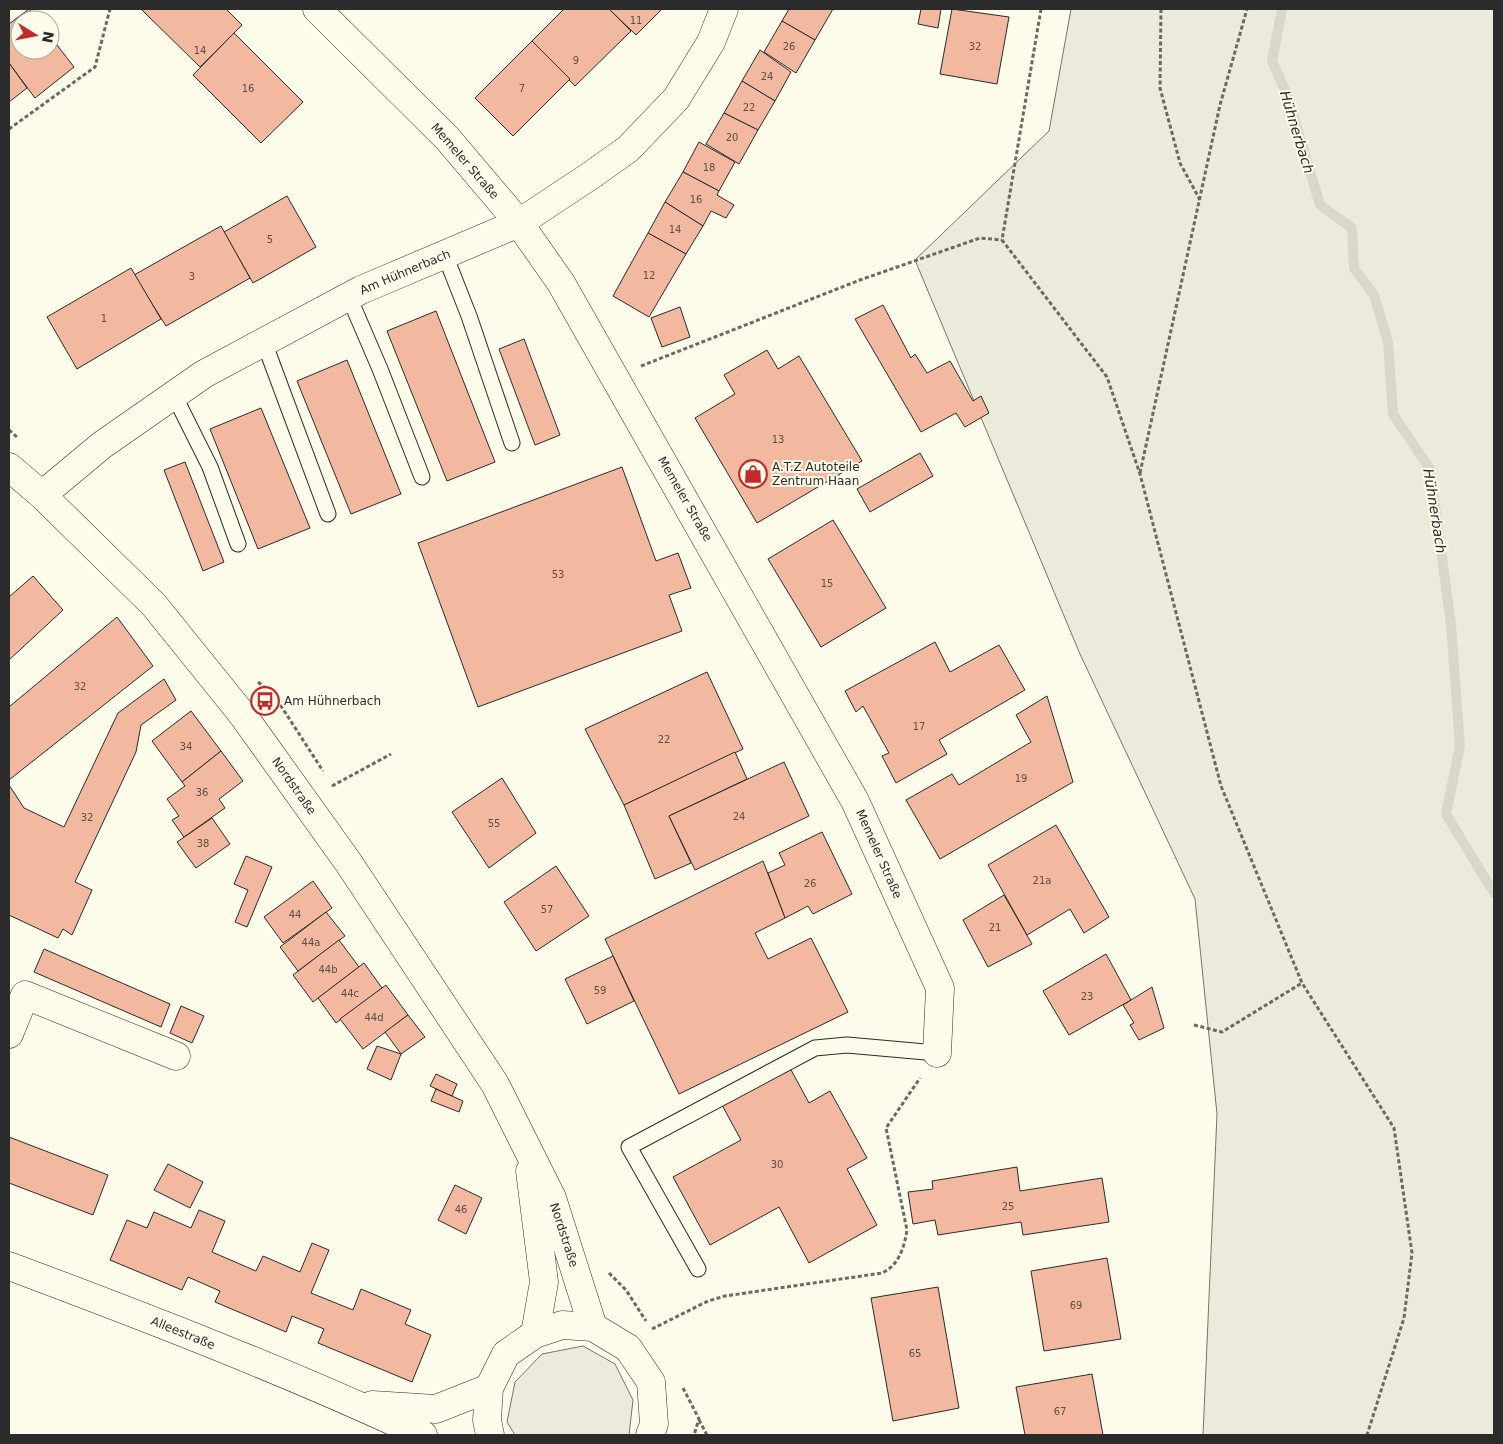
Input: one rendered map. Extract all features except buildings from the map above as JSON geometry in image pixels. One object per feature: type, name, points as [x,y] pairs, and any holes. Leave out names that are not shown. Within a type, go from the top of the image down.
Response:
[{"type":"street","name":"Memeler Straße","points":[[317,9],[447,138],[519,223],[562,282],[855,801],[940,988],[937,1053]]},
{"type":"street","name":"Am Hühnerbach","points":[[42,495],[102,445],[204,374],[348,297],[519,223],[628,149],[676,99],[711,42],[724,9]]},
{"type":"street","name":"Nordstraße","points":[[9,467],[42,495],[154,605],[242,714],[348,862],[495,1084],[552,1198],[593,1327]]},
{"type":"street","points":[[9,1034],[25,995],[176,1056]]},
{"type":"street","name":"Nordstraße","points":[[527,1147],[544,1282],[535,1334]]},
{"type":"street","name":"Alleestraße","points":[[9,1266],[96,1298],[356,1403],[423,1435]]},
{"type":"street","points":[[490,1435],[487,1420],[489,1388],[506,1354],[535,1334],[562,1325],[593,1327],[628,1348],[651,1382],[654,1424],[650,1435]]},
{"type":"street","name":"Alleestraße","points":[[356,1403],[436,1409],[489,1388]]},
{"type":"lane","points":[[445,255],[469,316],[512,444]]},
{"type":"lane","points":[[348,297],[380,369],[422,477]]},
{"type":"lane","points":[[264,342],[328,514]]},
{"type":"lane","points":[[174,395],[210,467],[238,544]]},
{"type":"lane","points":[[698,1269],[629,1147],[815,1048],[847,1045],[937,1053]]},
{"type":"path","points":[[9,129],[95,67],[110,9]]},
{"type":"path","points":[[1040,9],[1002,240],[1107,377],[1140,474],[1221,786],[1302,983],[1394,1128],[1412,1253],[1404,1318],[1367,1435]]},
{"type":"path","points":[[1161,9],[1160,88],[1180,163],[1200,201]]},
{"type":"path","points":[[1140,474],[1220,105],[1247,9]]},
{"type":"path","points":[[615,376],[869,276],[980,238],[1002,240]]},
{"type":"path","points":[[330,788],[391,754]]},
{"type":"path","points":[[1194,1025],[1222,1032],[1302,983]]},
{"type":"path","points":[[651,1330],[708,1301],[725,1296],[882,1273],[893,1268],[904,1246],[907,1230],[886,1128],[937,1053]]},
{"type":"path","points":[[699,1419],[707,1435]]},
{"type":"shaded area","points":[[1071,9],[1494,9],[1494,1435],[1203,1435],[1217,1114],[1195,899],[1080,654],[915,260],[1049,131]]},
{"type":"shaded area","points":[[583,1346],[615,1364],[633,1400],[629,1435],[515,1435],[507,1422],[515,1382],[542,1354]]},
{"type":"waterway","name":"Hühnerbach","points":[[1282,9],[1272,61],[1287,94],[1320,205],[1352,228],[1354,268],[1374,295],[1388,342],[1393,414],[1430,469],[1451,625],[1460,746],[1446,814],[1494,893]]},
{"type":"place","name":"A.T.Z Autoteile Zentrum Haan","points":[[753,474]]},
{"type":"place","name":"Am Hühnerbach","points":[[265,701]]}]
